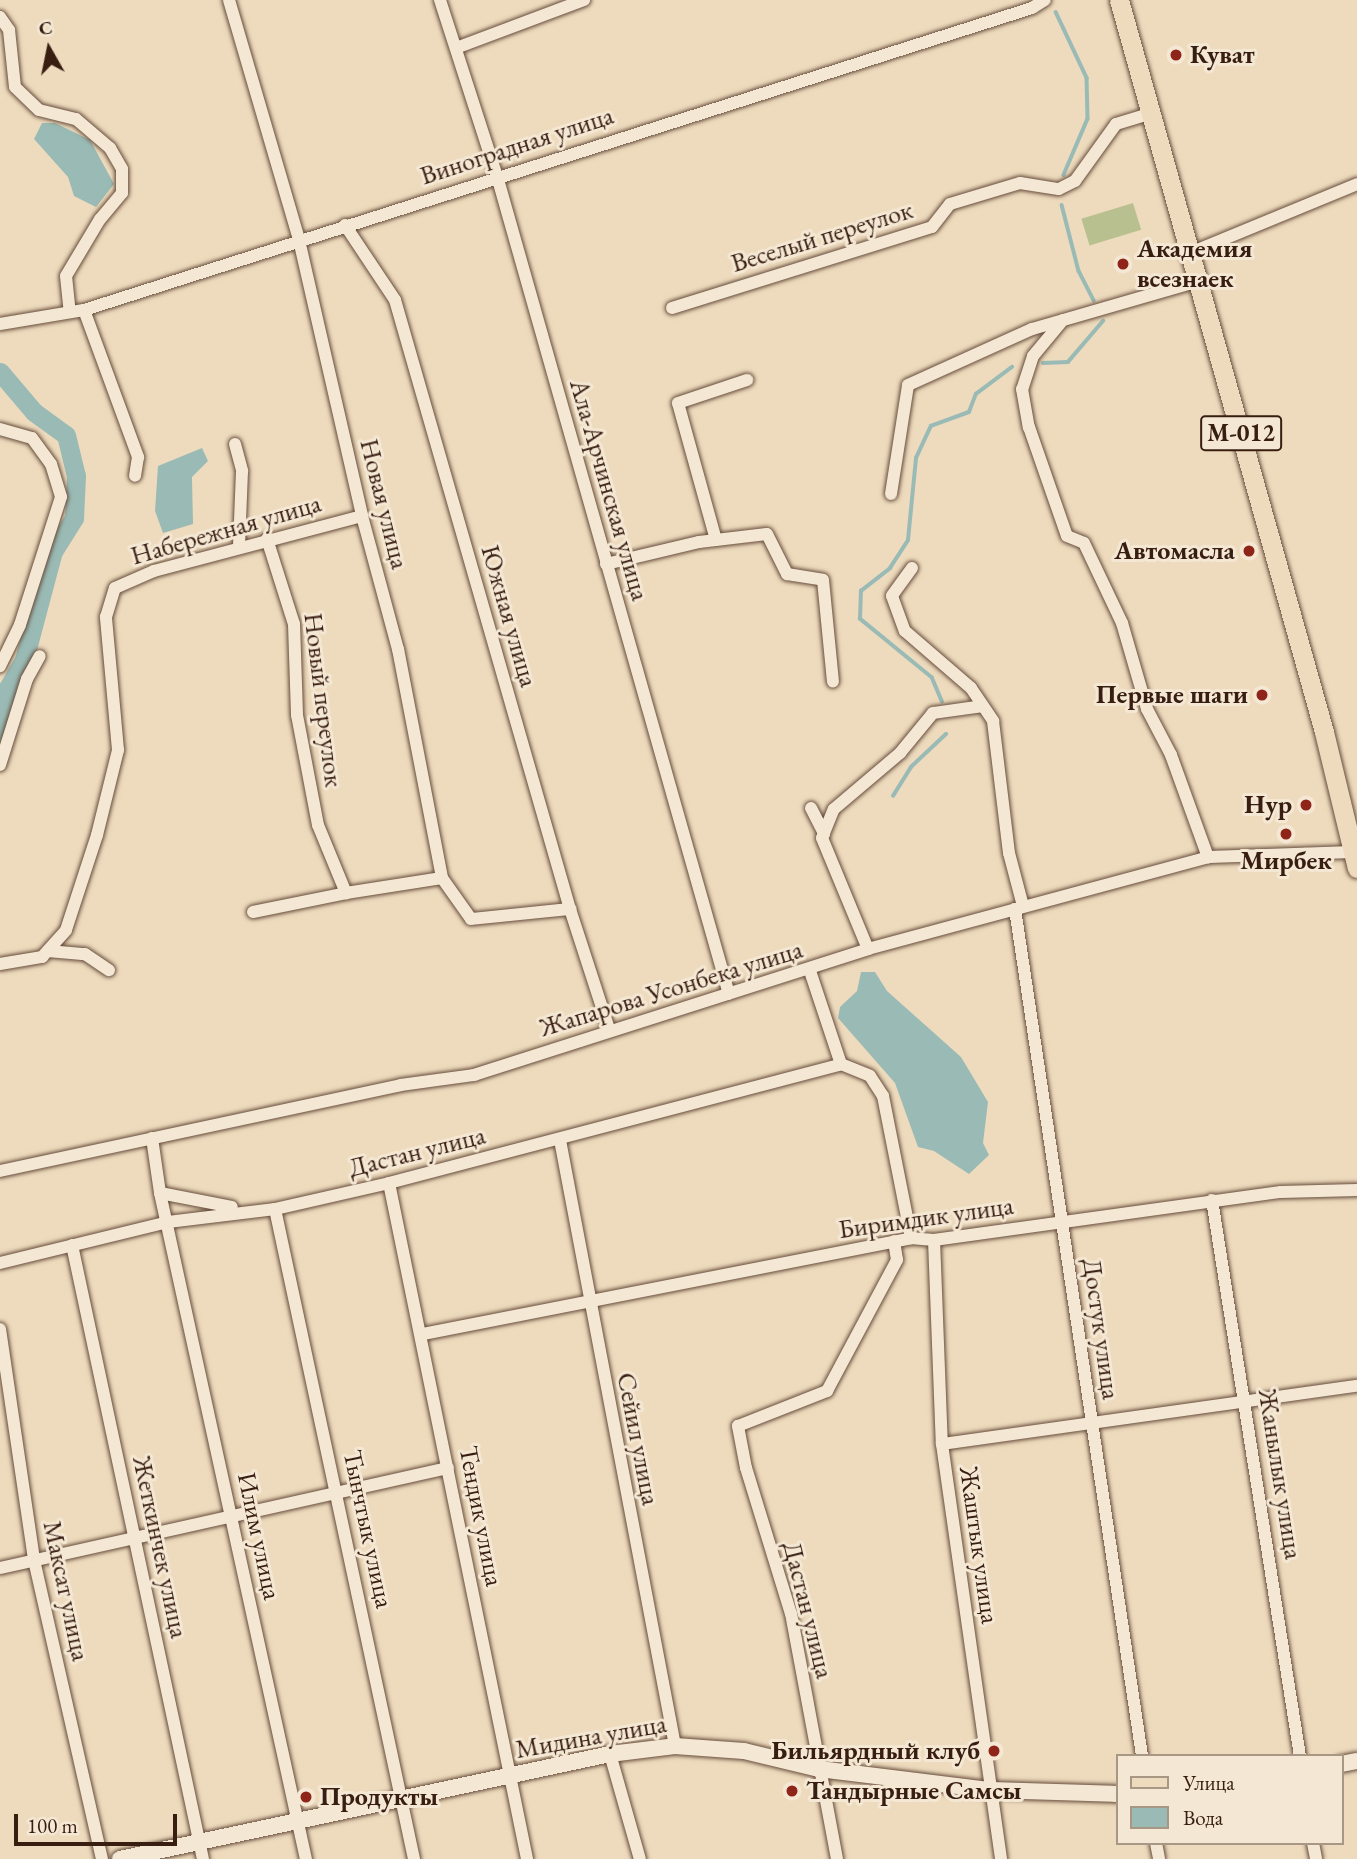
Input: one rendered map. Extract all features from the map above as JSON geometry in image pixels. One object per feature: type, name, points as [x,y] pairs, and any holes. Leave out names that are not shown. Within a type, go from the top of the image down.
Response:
[{"type":"main road","name":"М-012","points":[[1119,0],[1354,850]]},
{"type":"street","name":"Новая улица","points":[[229,0],[299,240],[362,516],[398,649],[442,878],[471,919],[570,909]]},
{"type":"street","name":"Ала-Арчинская улица","points":[[440,0],[497,176],[729,994]]},
{"type":"street","points":[[456,48],[583,0]]},
{"type":"street","name":"Виноградная улица","points":[[0,324],[84,310],[497,176],[1032,8],[1045,0]]},
{"type":"street","points":[[0,17],[9,30],[15,87],[39,110],[76,119],[110,148],[122,169],[122,193],[100,219],[66,276],[70,312]]},
{"type":"street","name":"Веселый переулок","points":[[672,308],[932,227],[950,204],[1020,183],[1059,189],[1075,181],[1116,124],[1151,113]]},
{"type":"street","points":[[1190,253],[1357,184]]},
{"type":"street","name":"Южная улица","points":[[345,225],[395,300],[570,909],[609,1029]]},
{"type":"street","points":[[891,494],[908,385],[1032,329],[1198,281]]},
{"type":"street","points":[[84,310],[138,457],[135,476]]},
{"type":"street","points":[[1063,320],[1033,356],[1022,389],[1029,428],[1067,536],[1084,543],[1122,624],[1147,709],[1171,755],[1208,857]]},
{"type":"street","points":[[716,540],[678,403],[747,380]]},
{"type":"street","points":[[0,429],[32,438],[51,464],[61,497],[20,625],[0,666]]},
{"type":"street","points":[[235,444],[242,471],[239,546]]},
{"type":"street","name":"Набережная улица","points":[[48,951],[66,930],[97,835],[118,750],[106,617],[115,588],[154,571],[239,546],[362,516]]},
{"type":"street","points":[[606,564],[716,540],[767,534],[787,574],[823,580],[833,682]]},
{"type":"street","name":"Новый переулок","points":[[267,538],[295,625],[297,715],[318,825],[346,892]]},
{"type":"street","name":"Достук улица","points":[[912,568],[892,596],[905,631],[971,688],[993,721],[1009,853],[1019,907],[1091,1423],[1142,1754]]},
{"type":"street","points":[[0,765],[27,679],[40,656]]},
{"type":"street","points":[[824,834],[834,809],[900,752],[933,713],[983,706]]},
{"type":"street","points":[[811,808],[824,834],[837,881],[868,949]]},
{"type":"street","name":"Жапарова Усонбека улица","points":[[0,1171],[401,1085],[474,1075],[609,1029],[810,971],[868,949],[1208,857],[1354,850]]},
{"type":"street","points":[[253,912],[346,892],[442,878]]},
{"type":"street","points":[[0,964],[42,957],[48,951],[85,954],[109,971]]},
{"type":"street","points":[[810,971],[841,1065],[870,1076],[883,1096],[911,1238]]},
{"type":"street","name":"Дастан улица","points":[[0,1262],[168,1222],[257,1209],[275,1209],[389,1183],[841,1065]]},
{"type":"street","name":"Илим улица","points":[[152,1138],[160,1193],[306,1859]]},
{"type":"street","name":"Сейил улица","points":[[560,1140],[587,1303],[675,1746]]},
{"type":"street","name":"Тендик улица","points":[[389,1183],[423,1334],[527,1859]]},
{"type":"street","name":"Биримдик улица","points":[[423,1334],[911,1238],[934,1240],[1281,1192],[1357,1190]]},
{"type":"street","points":[[160,1193],[219,1206],[257,1209]]},
{"type":"street","name":"Жанылык улица","points":[[1212,1200],[1300,1754]]},
{"type":"street","name":"Тынчтык улица","points":[[275,1209],[338,1493],[414,1859]]},
{"type":"street","points":[[934,1240],[942,1444]]},
{"type":"street","name":"Дастан улица","points":[[836,1859],[791,1614],[746,1468],[738,1426],[827,1391],[897,1260],[894,1241]]},
{"type":"street","name":"Жеткинчек улица","points":[[72,1245],[203,1859]]},
{"type":"street","name":"Максат улица","points":[[0,1329],[34,1560],[102,1859]]},
{"type":"street","name":"Жаштык улица","points":[[1001,1859],[942,1444],[1357,1386]]},
{"type":"street","points":[[0,1568],[448,1468]]},
{"type":"street","name":"Мидина улица","points":[[120,1859],[610,1754],[675,1746],[744,1751],[820,1769],[991,1790],[1116,1794]]},
{"type":"street","points":[[610,1754],[640,1859]]},
{"type":"green space","points":[[1133,203],[1141,230],[1090,246],[1081,219]]},
{"type":"water","points":[[42,123],[55,123],[90,140],[114,184],[96,207],[74,196],[68,177],[34,139]]},
{"type":"water","points":[[202,448],[208,461],[192,477],[193,524],[163,533],[155,511],[158,466]]},
{"type":"water","points":[[861,972],[875,972],[887,991],[961,1057],[988,1102],[983,1143],[989,1155],[969,1174],[934,1151],[918,1147],[895,1083],[838,1018],[840,1007],[857,991]]},
{"type":"waterway","points":[[1056,12],[1087,78],[1088,119],[1064,175]]},
{"type":"waterway","points":[[1062,205],[1079,271],[1094,300]]},
{"type":"waterway","points":[[1043,363],[1068,362],[1103,321]]},
{"type":"waterway","points":[[942,702],[932,678],[860,619],[861,591],[890,568],[908,540],[916,458],[931,426],[969,412],[976,394],[1012,367]]},
{"type":"waterway","points":[[0,372],[34,412],[66,435],[76,476],[74,518],[53,551],[24,660],[7,689],[0,743]]},
{"type":"waterway","points":[[893,796],[911,767],[946,734]]},
{"type":"place","name":"Куват","points":[[1176,55]]},
{"type":"place","name":"Академия всезнаек","points":[[1123,264]]},
{"type":"place","name":"Автомасла","points":[[1249,551]]},
{"type":"place","name":"Первые шаги","points":[[1262,695]]},
{"type":"place","name":"Нур","points":[[1306,805]]},
{"type":"place","name":"Мирбек","points":[[1286,834]]},
{"type":"place","name":"Бильярдный клуб","points":[[994,1751]]},
{"type":"place","name":"Тандырные Самсы","points":[[792,1791]]},
{"type":"place","name":"Продукты","points":[[306,1797]]}]
